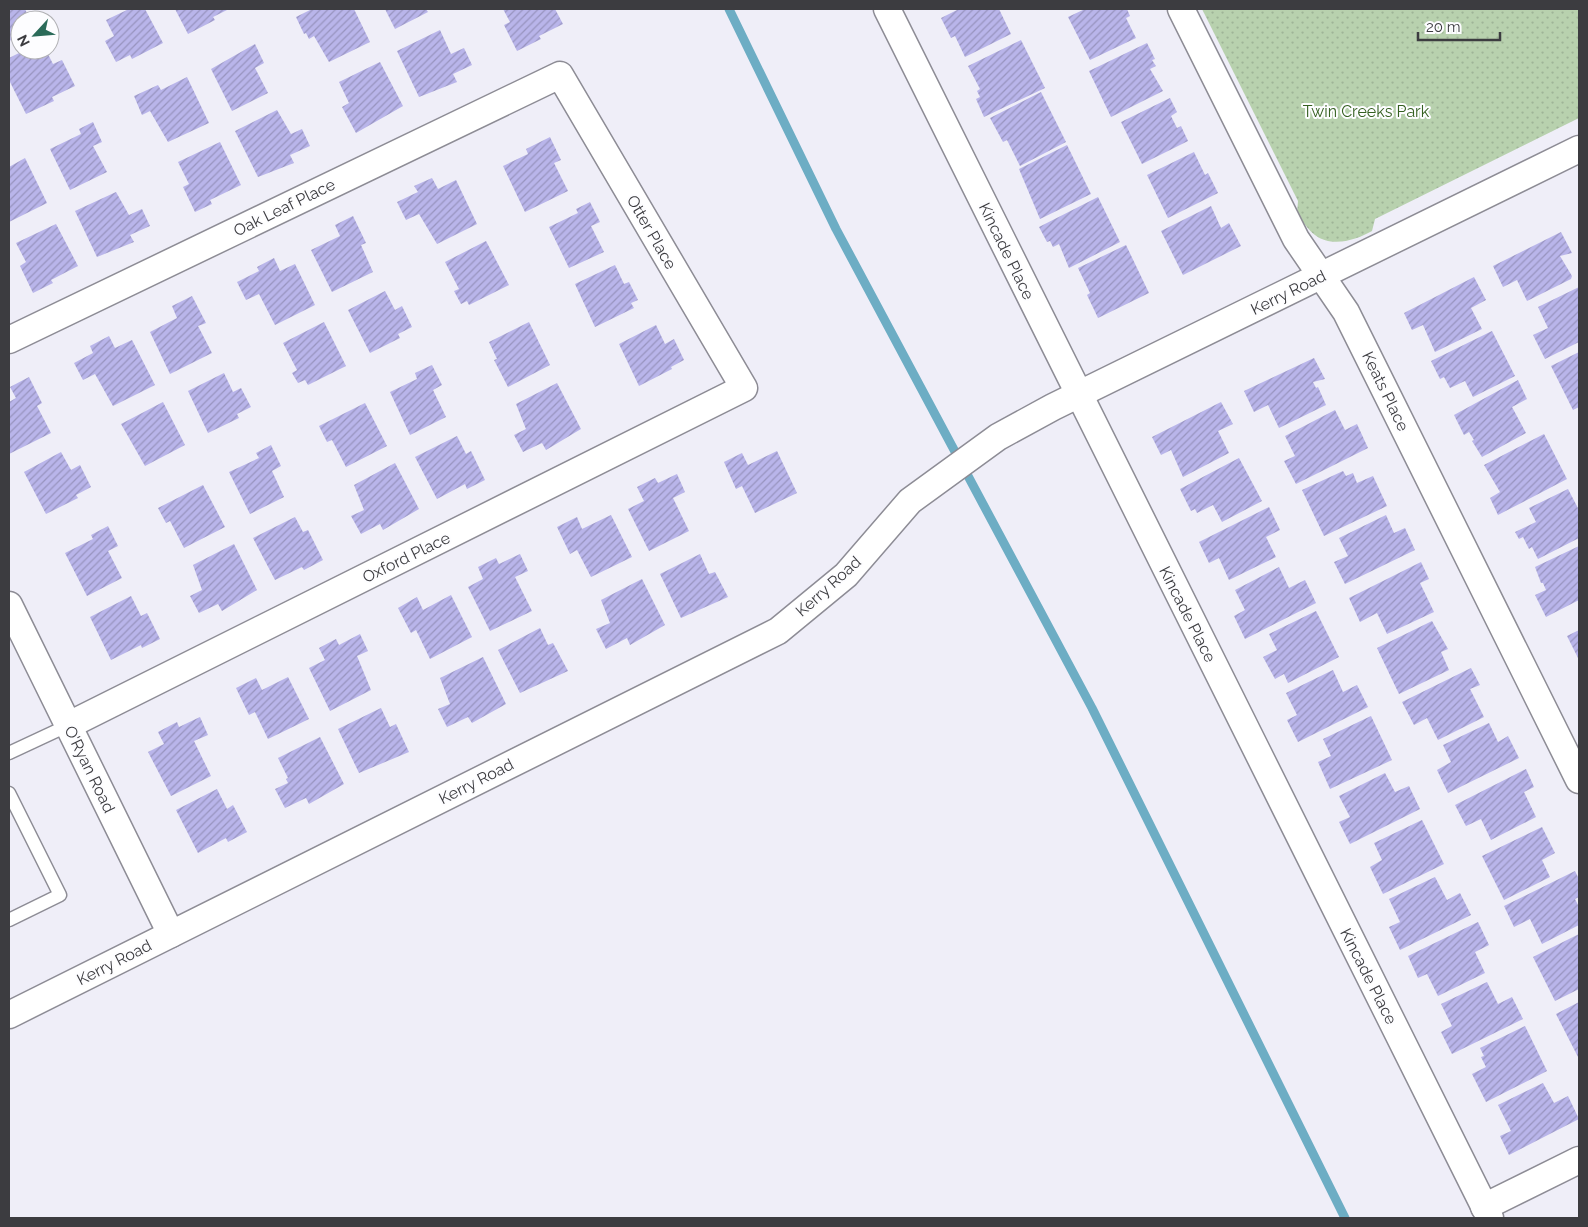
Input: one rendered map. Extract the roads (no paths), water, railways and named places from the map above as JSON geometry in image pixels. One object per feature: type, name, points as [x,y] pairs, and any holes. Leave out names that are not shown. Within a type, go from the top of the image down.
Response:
[{"type":"street","name":"Kincade Place","points":[[887,9],[1487,1213]]},
{"type":"street","name":"Keats Place","points":[[1181,9],[1296,239],[1346,312],[1579,780]]},
{"type":"street","name":"Oak Leaf Place","points":[[9,340],[560,75]]},
{"type":"street","name":"Otter Place","points":[[560,75],[744,388]]},
{"type":"street","name":"Kerry Road","points":[[9,1015],[778,631],[846,574],[910,501],[998,437],[1322,275],[1579,152]]},
{"type":"street","name":"Oxford Place","points":[[69,725],[744,388]]},
{"type":"street","name":"O'Ryan Road","points":[[9,605],[171,934]]},
{"type":"street","points":[[1487,1213],[1579,1160]]},
{"type":"lane","points":[[9,753],[69,725]]},
{"type":"lane","points":[[9,792],[60,895],[9,920]]},
{"type":"waterway","points":[[729,9],[836,229],[1092,708],[1345,1218]]},
{"type":"park label","name":"Twin Creeks Park","points":[[1366,111]]}]
